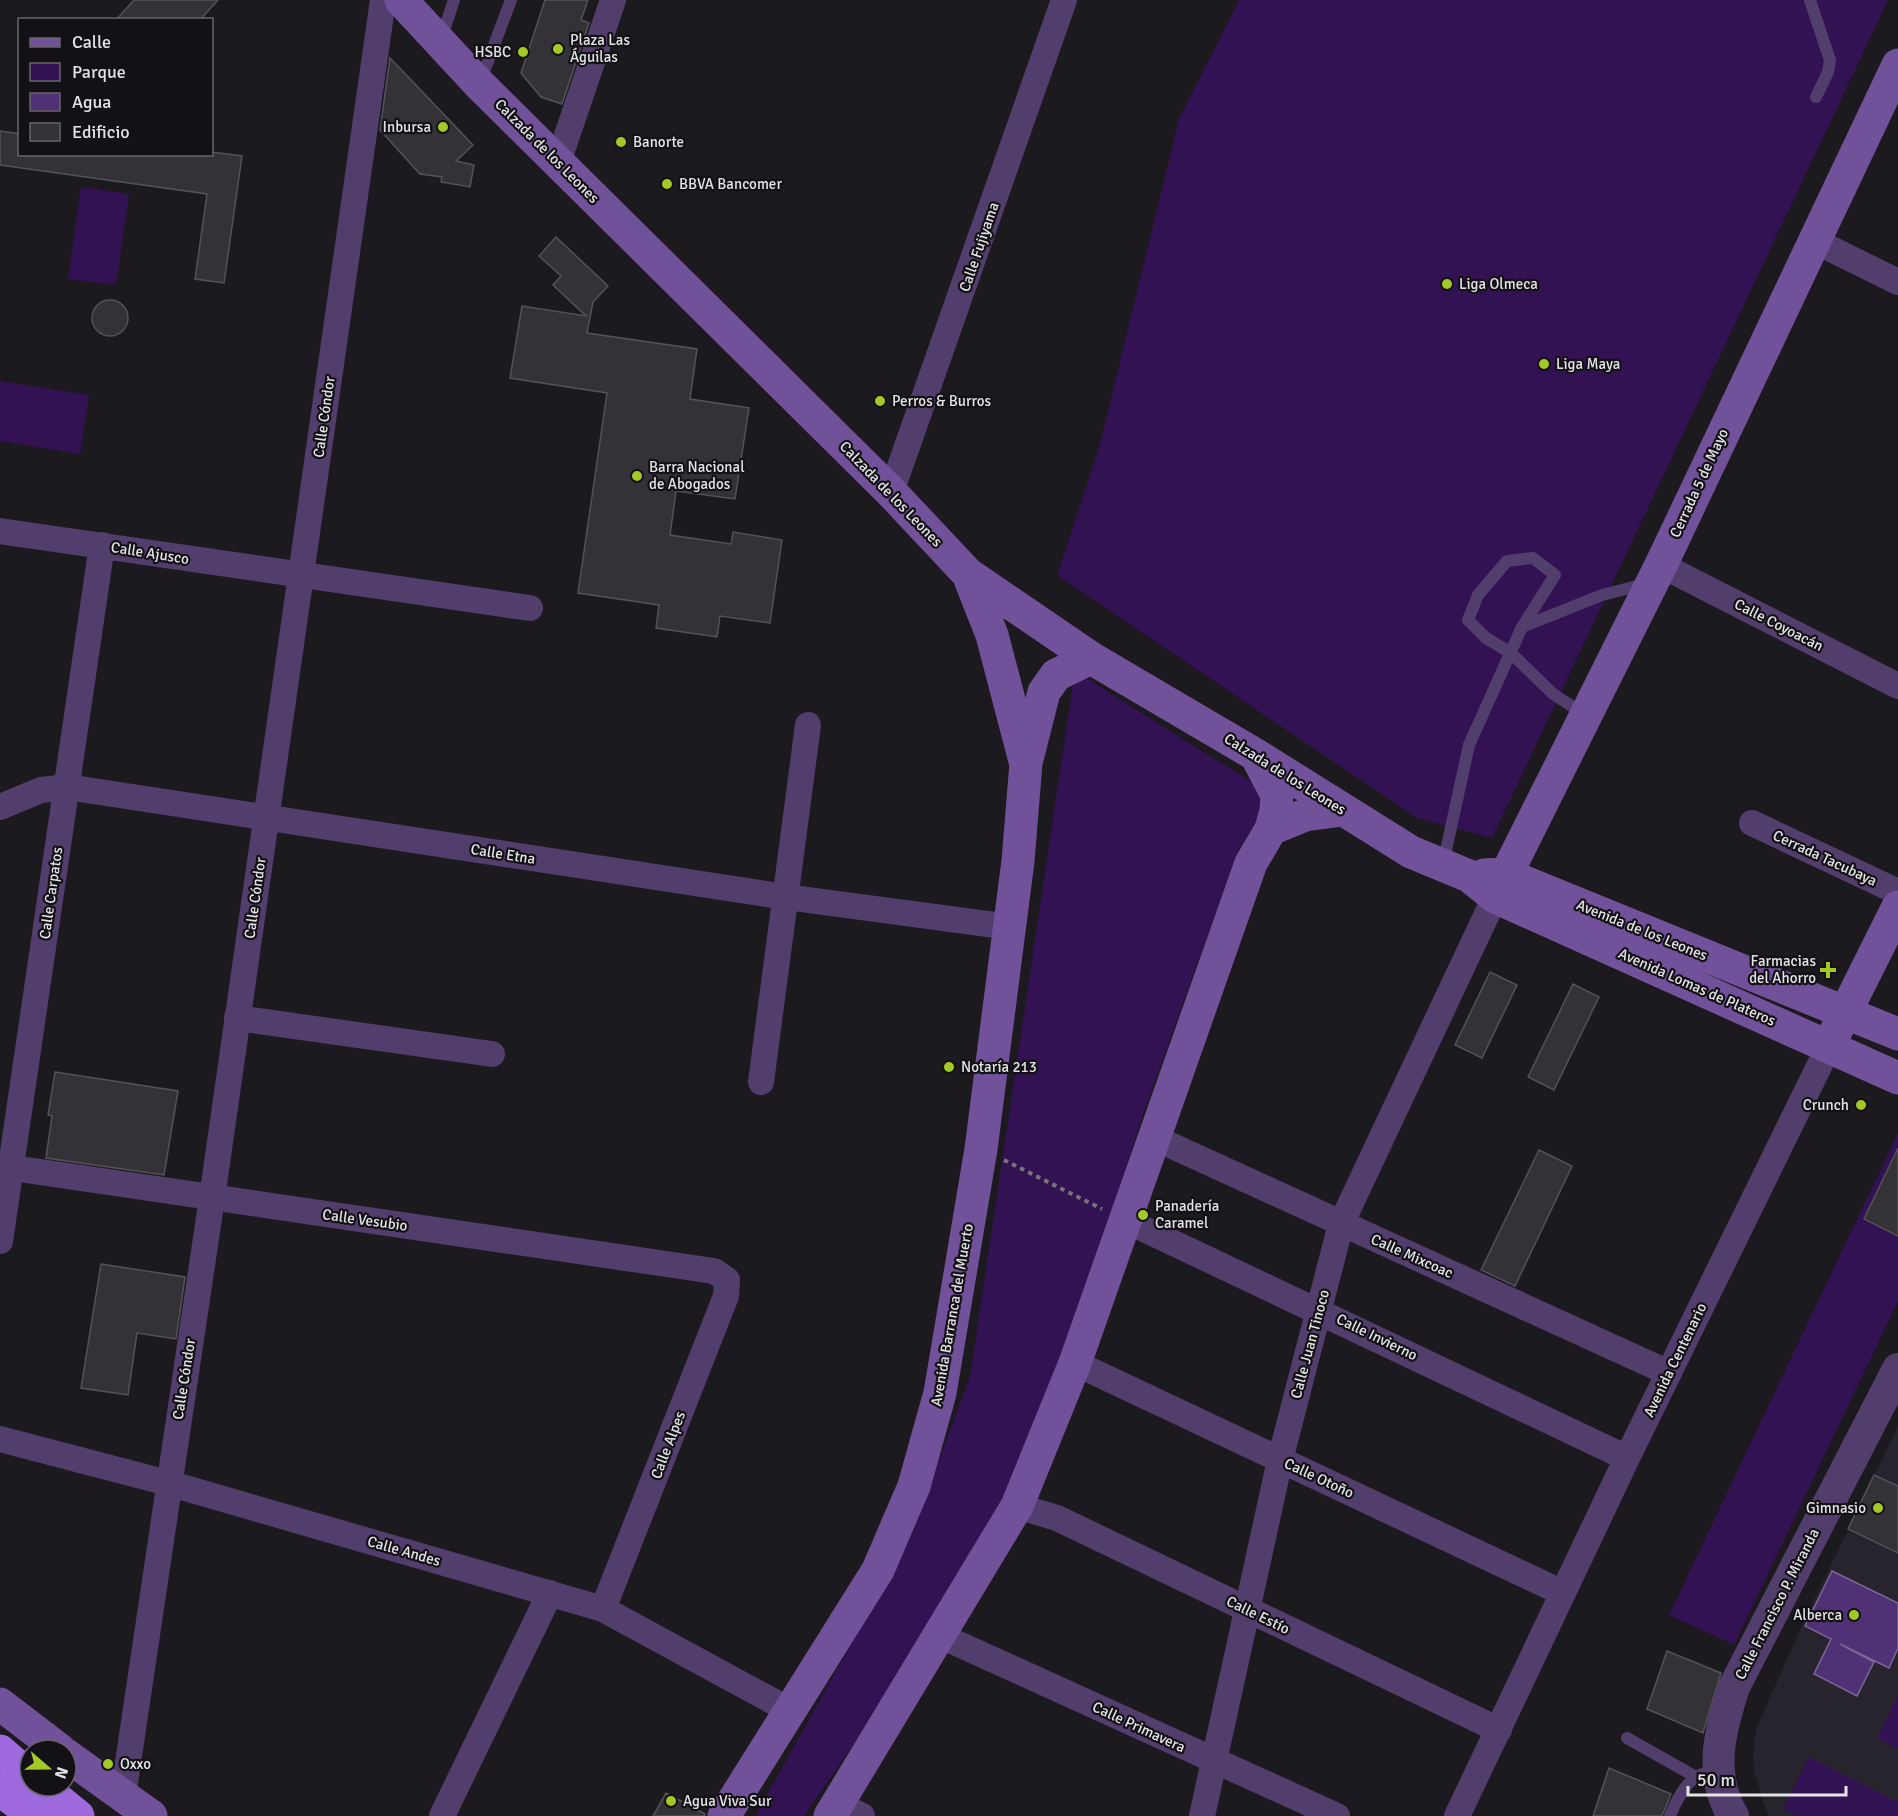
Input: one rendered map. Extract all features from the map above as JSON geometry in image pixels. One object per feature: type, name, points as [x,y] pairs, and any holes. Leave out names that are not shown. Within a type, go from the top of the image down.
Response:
[{"type":"highway","points":[[0,1751],[18,1767]]},
{"type":"highway","points":[[0,1790],[35,1816]]},
{"type":"highway","points":[[56,1798],[78,1816]]},
{"type":"main road","name":"Calzada de los Leones","points":[[401,0],[479,84],[891,492],[968,574],[1091,658],[1256,755],[1411,852],[1456,870]]},
{"type":"main road","name":"Cerrada 5 de Mayo","points":[[1500,886],[1656,573],[1898,65]]},
{"type":"main road","name":"Avenida Barranca del Muerto","points":[[968,574],[992,634],[1026,763]]},
{"type":"main road","name":"Avenida Barranca del Muerto","points":[[724,1816],[878,1569],[914,1486],[940,1393],[981,1149],[1010,927],[1026,763],[1044,692],[1056,675],[1091,658]]},
{"type":"main road","points":[[844,1812],[868,1750],[941,1636],[1017,1506],[1074,1363],[1251,863],[1271,829],[1277,795],[1256,755]]},
{"type":"main road","points":[[1271,829],[1305,815],[1342,810]]},
{"type":"main road","name":"Avenida de los Leones","points":[[1456,870],[1845,1013]]},
{"type":"main road","name":"Avenida Lomas de Plateros","points":[[1500,886],[1898,1078]]},
{"type":"main road","name":"Avenida Centenario","points":[[1829,1046],[1898,907]]},
{"type":"main road","points":[[1845,1013],[1898,1034]]},
{"type":"main road","points":[[0,1704],[44,1738]]},
{"type":"main road","points":[[78,1764],[151,1816]]},
{"type":"street","name":"Calle Cóndor","points":[[123,1796],[212,1198],[383,0]]},
{"type":"street","points":[[558,162],[613,0]]},
{"type":"street","name":"Calle Fujiyama","points":[[891,492],[1064,0]]},
{"type":"street","points":[[1813,240],[1898,282]]},
{"type":"street","name":"Calle Ajusco","points":[[0,531],[530,608]]},
{"type":"street","name":"Calle Carpatos","points":[[0,1241],[5,1167],[67,787],[102,545]]},
{"type":"street","name":"Calle Coyoacán","points":[[1656,573],[1898,686]]},
{"type":"street","points":[[760,1083],[808,725]]},
{"type":"street","name":"Calle Etna","points":[[0,807],[41,790],[67,787],[786,897],[1010,927]]},
{"type":"street","name":"Cerrada Tacubaya","points":[[1752,823],[1898,892]]},
{"type":"street","name":"Calle Juan Tinoco","points":[[1202,1816],[1280,1460],[1341,1224],[1500,886]]},
{"type":"street","points":[[237,1018],[492,1054]]},
{"type":"street","name":"Avenida Centenario","points":[[1457,1816],[1627,1458],[1829,1046]]},
{"type":"street","name":"Calle Mixcoac","points":[[1155,1138],[1669,1372]]},
{"type":"street","name":"Calle Vesubio","points":[[5,1167],[714,1270],[727,1280]]},
{"type":"street","name":"Calle Invierno","points":[[1125,1220],[1627,1458]]},
{"type":"street","name":"Calle Alpes","points":[[603,1609],[726,1296],[727,1280]]},
{"type":"street","name":"Calle Otoño","points":[[1074,1363],[1563,1593]]},
{"type":"street","name":"Calle Francisco P. Miranda","points":[[1733,1816],[1707,1773],[1734,1687],[1898,1369]]},
{"type":"street","name":"Calle Andes","points":[[0,1439],[168,1483],[603,1609],[789,1710]]},
{"type":"street","name":"Calle Estío","points":[[1017,1506],[1057,1518],[1499,1730]]},
{"type":"street","points":[[442,1816],[550,1593]]},
{"type":"street","name":"Calle Primavera","points":[[941,1636],[1337,1816]]},
{"type":"lane","points":[[440,41],[454,0]]},
{"type":"lane","points":[[479,84],[511,0]]},
{"type":"lane","points":[[1810,0],[1830,60],[1828,72],[1816,97]]},
{"type":"lane","points":[[1456,870],[1453,810],[1469,745],[1511,653],[1522,627],[1555,575],[1533,558],[1507,561],[1478,595],[1468,620],[1486,638],[1511,653],[1553,694],[1585,714]]},
{"type":"lane","points":[[1522,627],[1656,573]]},
{"type":"lane","points":[[1627,1738],[1707,1773],[1678,1798],[1670,1816]]},
{"type":"path","points":[[981,1149],[1125,1220]]},
{"type":"shaded area","points":[[1898,1426],[1898,1816],[1768,1816],[1755,1774],[1753,1758],[1756,1729],[1802,1625]]},
{"type":"green space","name":"Liga Olmeca","points":[[1239,0],[1888,0],[1492,838],[1417,818],[1057,575],[1099,448],[1179,119]]},
{"type":"green space","points":[[81,187],[129,194],[116,285],[68,279]]},
{"type":"green space","points":[[0,381],[89,395],[80,454],[0,441]]},
{"type":"green space","points":[[1075,671],[1272,795],[1238,851],[1143,1114],[1067,1354],[1020,1471],[933,1629],[804,1816],[755,1816],[910,1539],[970,1376]]},
{"type":"green space","points":[[1898,1133],[1898,1301],[1734,1645],[1669,1615]]},
{"type":"green space","points":[[1898,1695],[1898,1749],[1877,1738]]},
{"type":"green space","points":[[1809,1757],[1898,1802],[1898,1816],[1797,1816],[1783,1809]]},
{"type":"water","name":"Alberca","points":[[1832,1571],[1898,1603],[1898,1648],[1889,1668],[1840,1644],[1874,1662],[1857,1696],[1814,1674],[1831,1639],[1805,1626]]},
{"type":"building","points":[[134,0],[218,0],[202,18],[118,18]]},
{"type":"building","name":"Plaza Las Águilas","points":[[545,0],[588,0],[581,20],[589,23],[562,104],[541,97],[521,73]]},
{"type":"building","points":[[390,58],[473,145],[456,161],[474,165],[470,187],[441,182],[442,177],[420,174],[380,130]]},
{"type":"building","points":[[0,131],[18,134],[18,156],[213,156],[213,152],[242,156],[224,283],[195,279],[207,194],[0,165]]},
{"type":"building","points":[[556,237],[608,286],[593,302],[587,333],[697,349],[690,399],[749,408],[735,499],[676,491],[670,535],[731,544],[733,532],[782,540],[770,623],[720,616],[717,637],[656,628],[659,605],[578,593],[607,393],[510,378],[522,306],[586,316],[553,285],[561,276],[539,256]]},
{"type":"building","points":[[110,300],[123,305],[128,318],[123,331],[110,336],[97,331],[92,318],[97,305]]},
{"type":"building","points":[[1490,972],[1517,985],[1482,1058],[1455,1045]]},
{"type":"building","points":[[1573,984],[1599,997],[1554,1090],[1528,1077]]},
{"type":"building","points":[[55,1072],[178,1091],[164,1175],[46,1158],[52,1116],[48,1115]]},
{"type":"building","points":[[1898,1148],[1898,1236],[1864,1219]]},
{"type":"building","points":[[1539,1150],[1572,1166],[1515,1286],[1481,1270]]},
{"type":"building","points":[[101,1264],[185,1277],[176,1339],[137,1333],[128,1395],[81,1388]]},
{"type":"building","name":"Gimnasio","points":[[1874,1475],[1898,1486],[1898,1553],[1848,1529]]},
{"type":"building","points":[[1667,1651],[1721,1673],[1703,1733],[1647,1709]]},
{"type":"building","points":[[1609,1768],[1671,1794],[1662,1816],[1593,1816]]},
{"type":"building","name":"Agua Viva Sur","points":[[666,1793],[705,1814],[705,1816],[653,1816]]},
{"type":"place","name":"Plaza Las Águilas","points":[[558,49]]},
{"type":"place","name":"HSBC","points":[[523,52]]},
{"type":"place","name":"Inbursa","points":[[443,127]]},
{"type":"place","name":"Banorte","points":[[621,142]]},
{"type":"place","name":"BBVA Bancomer","points":[[667,184]]},
{"type":"place","name":"Liga Olmeca","points":[[1447,284]]},
{"type":"place","name":"Liga Maya","points":[[1544,364]]},
{"type":"place","name":"Perros & Burros","points":[[880,401]]},
{"type":"place","name":"Barra Nacional de Abogados","points":[[637,476]]},
{"type":"place","name":"Farmacias del Ahorro","points":[[1828,970]]},
{"type":"place","name":"Notaría 213","points":[[949,1067]]},
{"type":"place","name":"Crunch","points":[[1861,1105]]},
{"type":"place","name":"Panadería Caramel","points":[[1143,1215]]},
{"type":"place","name":"Gimnasio","points":[[1878,1508]]},
{"type":"place","name":"Alberca","points":[[1854,1615]]},
{"type":"place","name":"Oxxo","points":[[108,1764]]},
{"type":"place","name":"Agua Viva Sur","points":[[671,1801]]}]
